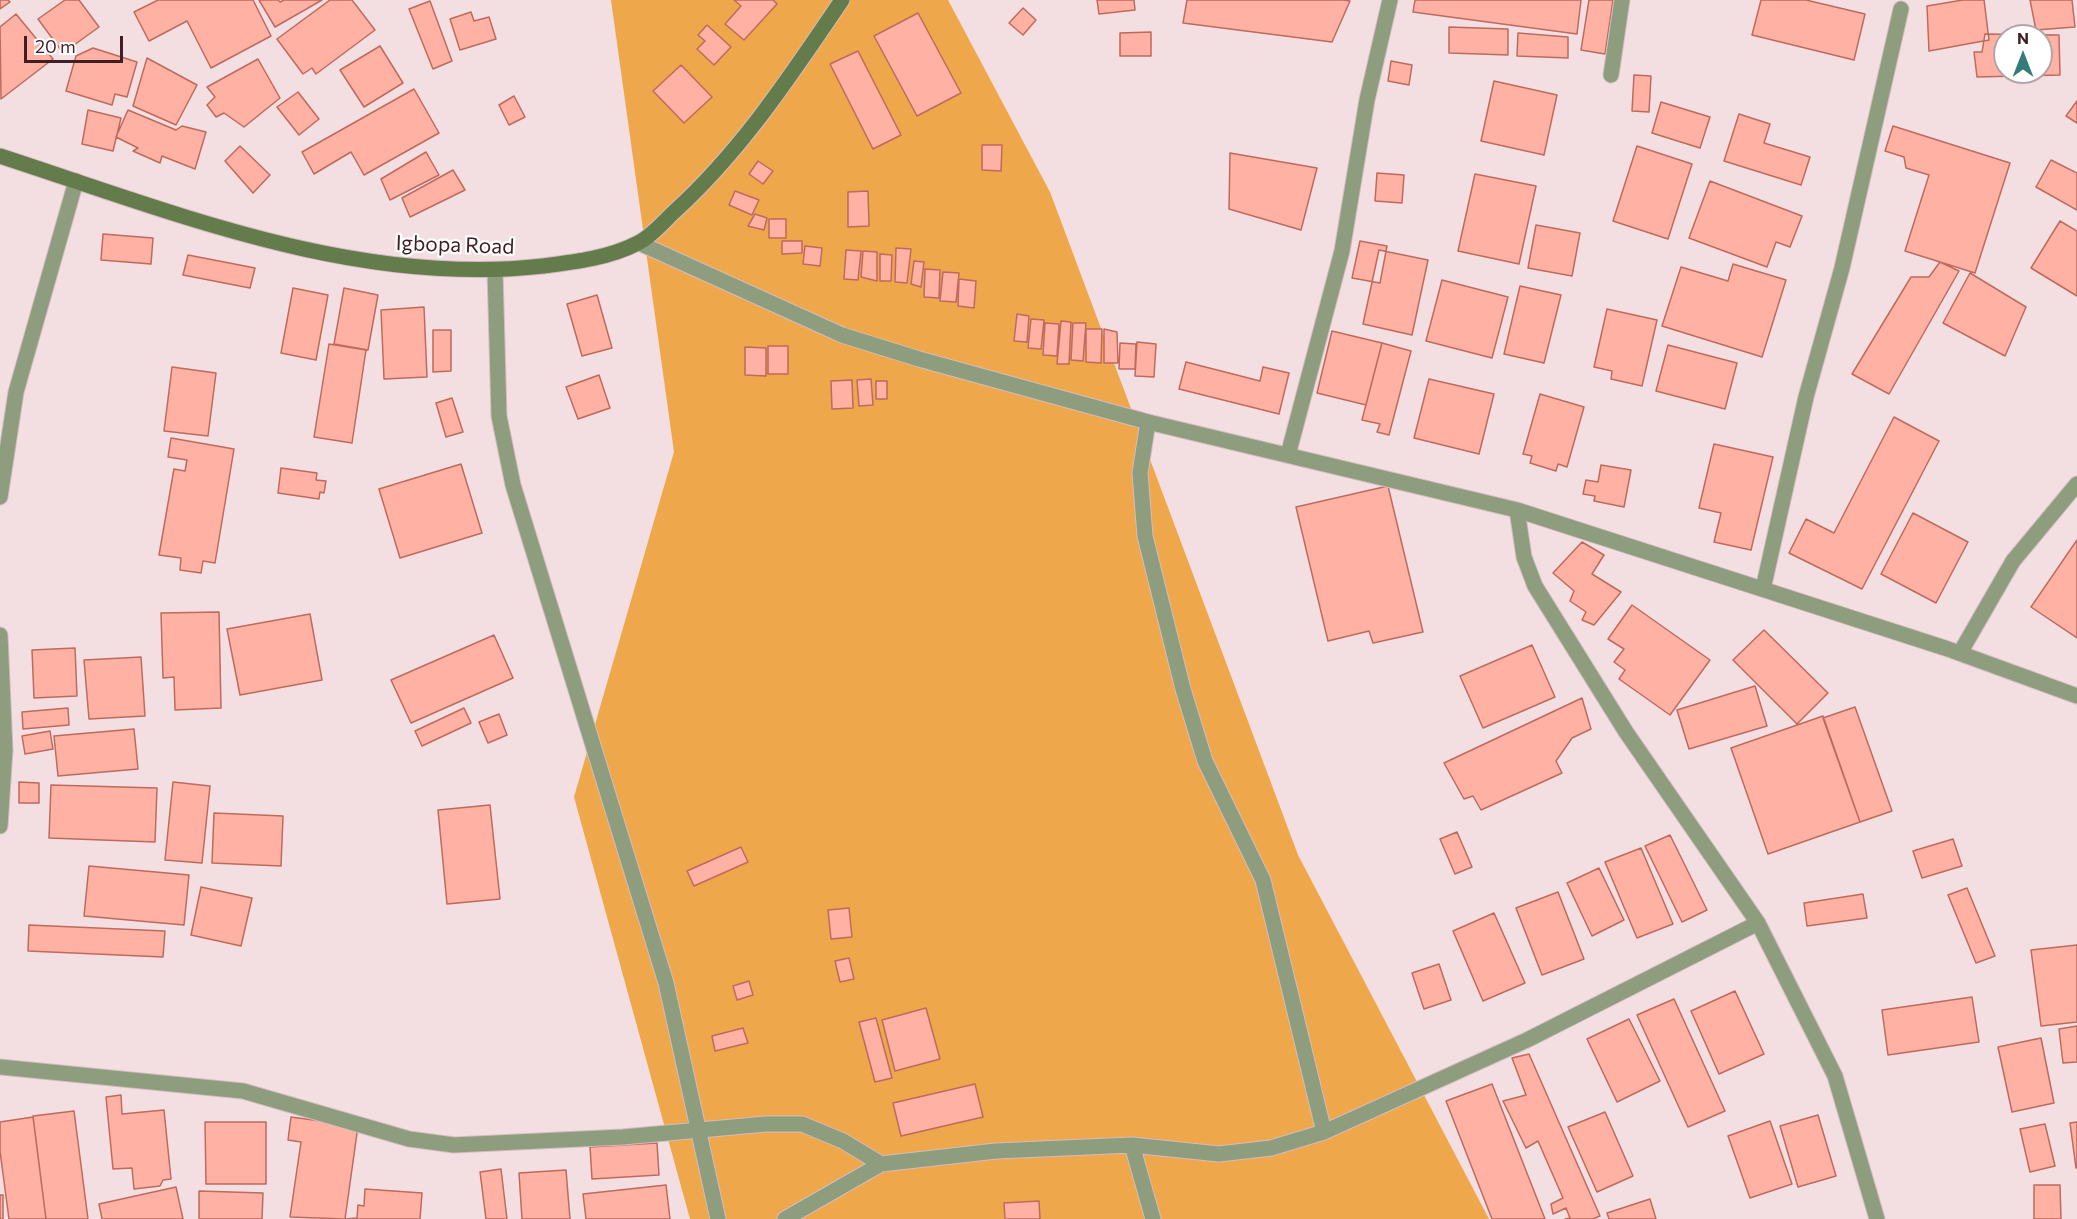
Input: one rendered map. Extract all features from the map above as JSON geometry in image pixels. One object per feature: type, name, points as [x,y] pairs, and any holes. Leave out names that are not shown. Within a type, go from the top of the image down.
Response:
[{"type":"street","name":"Igbopa Road","points":[[0,156],[304,250],[401,266],[495,272],[567,263],[610,255],[639,243],[711,178],[771,105],[842,0]]},
{"type":"street","points":[[1288,455],[1342,251],[1367,100],[1390,0]]},
{"type":"street","points":[[1611,75],[1622,0]]},
{"type":"street","points":[[1763,590],[1806,396],[1842,268],[1901,9]]},
{"type":"street","points":[[0,496],[16,392],[76,181]]},
{"type":"street","points":[[639,243],[842,334],[919,359],[1148,422],[1517,510],[1960,653],[2077,696]]},
{"type":"street","points":[[495,272],[499,416],[513,485],[666,983],[718,1219]]},
{"type":"street","points":[[1148,422],[1140,473],[1145,536],[1183,689],[1205,761],[1263,880],[1324,1132]]},
{"type":"street","points":[[1960,653],[2013,561],[2077,484]]},
{"type":"street","points":[[1517,510],[1524,557],[1535,586],[1626,732],[1758,923],[1835,1076],[1877,1219]]},
{"type":"street","points":[[0,635],[5,750],[0,826]]},
{"type":"street","points":[[785,1219],[881,1164],[996,1151],[1132,1145],[1219,1154],[1271,1148],[1324,1132],[1527,1040],[1758,923]]},
{"type":"street","points":[[0,1066],[243,1091],[409,1139],[454,1146],[802,1124],[843,1141],[881,1164]]},
{"type":"street","points":[[1132,1145],[1153,1219]]},
{"type":"shaded area","points":[[611,0],[948,0],[1050,192],[1298,855],[1489,1219],[690,1219],[574,797],[674,452]]},
{"type":"building","points":[[0,0],[8,0],[10,2],[0,9]]},
{"type":"building","points":[[65,0],[79,0],[99,27],[63,53],[38,19]]},
{"type":"building","points":[[158,0],[253,0],[271,36],[211,68],[187,21],[149,41],[134,12]]},
{"type":"building","points":[[259,0],[278,0],[280,2],[284,0],[322,0],[275,27]]},
{"type":"building","points":[[330,0],[352,0],[375,30],[316,74],[312,68],[303,74],[277,39]]},
{"type":"building","points":[[734,0],[773,0],[777,4],[744,40],[725,24],[741,6]]},
{"type":"building","points":[[1097,0],[1134,0],[1135,10],[1099,14]]},
{"type":"building","points":[[1187,0],[1350,1],[1332,42],[1183,23]]},
{"type":"building","points":[[1415,0],[1581,0],[1577,34],[1413,12]]},
{"type":"building","points":[[1589,0],[1613,0],[1605,54],[1581,50]]},
{"type":"building","points":[[1761,0],[1806,0],[1865,14],[1854,60],[1752,35]]},
{"type":"building","points":[[1963,0],[1984,0],[1989,40],[1929,51],[1927,6]]},
{"type":"building","points":[[2030,0],[2072,0],[2075,27],[2053,29],[2053,24],[2035,24]]},
{"type":"building","points":[[430,1],[452,61],[433,69],[409,9]]},
{"type":"building","points":[[1023,8],[1036,20],[1023,35],[1009,23]]},
{"type":"building","points":[[471,12],[474,21],[489,17],[496,39],[460,50],[450,19]]},
{"type":"building","points":[[918,13],[961,93],[917,116],[874,36]]},
{"type":"building","points":[[16,14],[53,59],[1,99],[0,27]]},
{"type":"building","points":[[707,25],[731,47],[714,65],[697,49],[705,41],[698,35]]},
{"type":"building","points":[[1449,27],[1508,29],[1508,55],[1449,53]]},
{"type":"building","points":[[1151,32],[1151,56],[1120,56],[1120,33]]},
{"type":"building","points":[[1518,33],[1568,37],[1568,58],[1517,56]]},
{"type":"building","points":[[1985,34],[1993,34],[1993,77],[1977,77],[1974,52],[1982,52]]},
{"type":"building","points":[[2053,35],[2059,35],[2060,75],[2053,75]]},
{"type":"building","points":[[380,46],[403,83],[364,107],[340,70]]},
{"type":"building","points":[[93,48],[137,62],[127,97],[115,94],[112,105],[66,91],[76,56]]},
{"type":"building","points":[[858,51],[901,135],[873,149],[830,64]]},
{"type":"building","points":[[147,58],[197,85],[176,125],[133,106]]},
{"type":"building","points":[[258,59],[280,98],[244,127],[224,113],[216,117],[207,105],[215,97],[207,87]]},
{"type":"building","points":[[1391,61],[1412,65],[1409,85],[1388,81]]},
{"type":"building","points":[[681,65],[712,97],[684,123],[653,91]]},
{"type":"building","points":[[1634,75],[1651,76],[1649,112],[1632,111]]},
{"type":"building","points":[[1494,81],[1557,95],[1544,155],[1481,141]]},
{"type":"building","points":[[414,89],[439,133],[364,175],[351,152],[314,174],[302,152]]},
{"type":"building","points":[[298,92],[319,119],[299,135],[277,107]]},
{"type":"building","points":[[514,96],[525,117],[509,125],[499,105]]},
{"type":"building","points":[[2077,101],[2077,123],[2066,116]]},
{"type":"building","points":[[1661,102],[1710,117],[1700,148],[1652,133]]},
{"type":"building","points":[[88,110],[121,118],[113,151],[82,144]]},
{"type":"building","points":[[128,110],[176,130],[182,126],[206,132],[195,169],[162,156],[160,163],[133,151],[138,148],[116,137]]},
{"type":"building","points":[[1739,114],[1770,124],[1764,143],[1810,157],[1801,185],[1724,161]]},
{"type":"building","points":[[1893,126],[2010,163],[1975,273],[1905,251],[1929,175],[1906,168],[1904,157],[1885,151]]},
{"type":"building","points":[[982,145],[1002,145],[1001,171],[982,170]]},
{"type":"building","points":[[240,146],[270,175],[253,193],[225,161]]},
{"type":"building","points":[[1637,146],[1692,164],[1668,239],[1613,221]]},
{"type":"building","points":[[426,152],[439,175],[390,200],[381,179]]},
{"type":"building","points":[[1230,153],[1317,168],[1301,230],[1229,209]]},
{"type":"building","points":[[2051,160],[2077,173],[2077,210],[2036,187]]},
{"type":"building","points":[[758,161],[773,171],[763,184],[749,174]]},
{"type":"building","points":[[453,170],[465,190],[410,217],[402,198]]},
{"type":"building","points":[[1377,173],[1404,175],[1402,203],[1375,201]]},
{"type":"building","points":[[1475,174],[1536,186],[1519,264],[1458,251]]},
{"type":"building","points":[[1710,181],[1802,216],[1790,247],[1776,242],[1767,267],[1689,238]]},
{"type":"building","points":[[735,191],[759,200],[752,215],[729,205]]},
{"type":"building","points":[[868,191],[869,226],[848,227],[848,192]]},
{"type":"building","points":[[755,214],[767,218],[764,230],[748,226]]},
{"type":"building","points":[[769,219],[786,219],[786,238],[769,238]]},
{"type":"building","points":[[2060,221],[2077,231],[2077,296],[2031,268]]},
{"type":"building","points":[[1536,225],[1580,233],[1572,276],[1528,268]]},
{"type":"building","points":[[103,234],[153,238],[151,264],[101,260]]},
{"type":"building","points":[[782,241],[802,241],[802,253],[782,254]]},
{"type":"building","points":[[1360,241],[1387,246],[1380,283],[1352,278]]},
{"type":"building","points":[[805,246],[822,248],[820,266],[803,264]]},
{"type":"building","points":[[896,248],[911,249],[907,283],[895,282]]},
{"type":"building","points":[[846,250],[861,251],[858,280],[844,279]]},
{"type":"building","points":[[1379,250],[1428,260],[1412,335],[1363,324]]},
{"type":"building","points":[[863,251],[877,252],[877,281],[861,277]]},
{"type":"building","points":[[880,254],[892,255],[891,281],[880,281]]},
{"type":"building","points":[[188,255],[255,268],[250,288],[183,275]]},
{"type":"building","points":[[914,261],[924,262],[921,287],[911,284]]},
{"type":"building","points":[[1940,262],[1959,271],[1889,394],[1852,374],[1911,277],[1929,277]]},
{"type":"building","points":[[1733,264],[1786,280],[1762,357],[1662,326],[1681,267],[1728,281]]},
{"type":"building","points":[[925,269],[940,270],[939,298],[924,297]]},
{"type":"building","points":[[943,272],[959,273],[956,302],[940,301]]},
{"type":"building","points":[[1970,273],[2026,307],[2005,356],[1943,323]]},
{"type":"building","points":[[959,279],[976,281],[974,308],[958,306]]},
{"type":"building","points":[[1442,280],[1508,297],[1492,358],[1426,341]]},
{"type":"building","points":[[1520,286],[1561,295],[1544,363],[1504,354]]},
{"type":"building","points":[[293,288],[328,295],[316,360],[281,353]]},
{"type":"building","points":[[344,288],[378,295],[368,350],[334,344]]},
{"type":"building","points":[[597,295],[612,348],[582,356],[567,304]]},
{"type":"building","points":[[424,307],[427,377],[384,379],[381,310]]},
{"type":"building","points":[[1607,309],[1657,320],[1642,386],[1611,379],[1612,371],[1594,367]]},
{"type":"building","points":[[1017,314],[1029,316],[1027,342],[1014,341]]},
{"type":"building","points":[[1031,319],[1044,320],[1041,349],[1028,348]]},
{"type":"building","points":[[1061,321],[1071,322],[1069,364],[1057,364]]},
{"type":"building","points":[[1045,323],[1059,324],[1057,356],[1043,355]]},
{"type":"building","points":[[1073,323],[1086,323],[1083,361],[1071,360]]},
{"type":"building","points":[[1086,329],[1102,329],[1101,363],[1086,362]]},
{"type":"building","points":[[1104,329],[1117,332],[1118,363],[1104,363]]},
{"type":"building","points":[[433,330],[451,330],[451,371],[433,372]]},
{"type":"building","points":[[1332,331],[1382,343],[1366,405],[1317,393]]},
{"type":"building","points":[[1137,342],[1156,344],[1154,377],[1135,376]]},
{"type":"building","points":[[1120,343],[1136,344],[1135,369],[1119,369]]},
{"type":"building","points":[[1382,343],[1411,351],[1389,435],[1377,432],[1380,424],[1362,420]]},
{"type":"building","points":[[329,344],[366,350],[352,443],[314,437]]},
{"type":"building","points":[[1668,345],[1737,363],[1725,409],[1656,391]]},
{"type":"building","points":[[768,346],[788,346],[788,374],[768,374]]},
{"type":"building","points":[[745,347],[766,348],[766,376],[745,375]]},
{"type":"building","points":[[1186,362],[1260,381],[1263,367],[1289,373],[1279,414],[1179,389]]},
{"type":"building","points":[[172,367],[216,373],[208,436],[164,431]]},
{"type":"building","points":[[599,375],[610,408],[578,419],[566,387]]},
{"type":"building","points":[[871,379],[873,405],[859,406],[857,380]]},
{"type":"building","points":[[1429,379],[1494,394],[1479,454],[1414,438]]},
{"type":"building","points":[[852,380],[853,408],[832,409],[831,381]]},
{"type":"building","points":[[876,381],[887,381],[887,399],[876,399]]},
{"type":"building","points":[[1540,394],[1584,407],[1567,467],[1558,464],[1556,471],[1530,463],[1532,456],[1523,454]]},
{"type":"building","points":[[452,398],[463,432],[446,437],[436,403]]},
{"type":"building","points":[[1894,417],[1939,441],[1862,589],[1789,553],[1806,519],[1834,533]]},
{"type":"building","points":[[171,438],[234,449],[215,563],[203,561],[201,573],[180,570],[181,558],[159,555],[174,469],[185,471],[187,460],[168,457]]},
{"type":"building","points":[[1714,444],[1773,457],[1751,550],[1714,542],[1721,513],[1699,508]]},
{"type":"building","points":[[461,464],[482,533],[400,558],[379,489]]},
{"type":"building","points":[[1601,465],[1631,470],[1624,507],[1594,501],[1595,496],[1583,494],[1586,480],[1598,482]]},
{"type":"building","points":[[281,468],[317,473],[316,480],[326,481],[324,493],[320,492],[319,499],[278,493]]},
{"type":"building","points":[[1388,486],[1423,632],[1373,643],[1369,631],[1328,641],[1296,507]]},
{"type":"building","points":[[1913,513],[1968,542],[1936,603],[1881,574]]},
{"type":"building","points":[[2077,540],[2077,638],[2031,607]]},
{"type":"building","points":[[1582,542],[1604,555],[1592,574],[1621,592],[1594,625],[1582,620],[1586,612],[1570,601],[1574,591],[1553,573]]},
{"type":"building","points":[[1632,605],[1710,660],[1670,715],[1619,679],[1625,670],[1614,662],[1624,649],[1608,639]]},
{"type":"building","points":[[219,612],[221,708],[175,710],[174,677],[163,678],[161,613]]},
{"type":"building","points":[[310,614],[322,680],[240,695],[227,629]]},
{"type":"building","points":[[1764,630],[1828,693],[1797,724],[1733,660]]},
{"type":"building","points":[[494,635],[513,678],[411,723],[391,680]]},
{"type":"building","points":[[1532,645],[1555,697],[1483,728],[1460,676]]},
{"type":"building","points":[[75,648],[77,696],[34,698],[32,650]]},
{"type":"building","points":[[141,657],[145,716],[89,719],[84,660]]},
{"type":"building","points":[[1755,686],[1767,726],[1689,749],[1677,710]]},
{"type":"building","points":[[1582,698],[1591,729],[1572,738],[1556,761],[1562,773],[1481,810],[1473,796],[1464,799],[1444,763]]},
{"type":"building","points":[[1855,707],[1892,811],[1860,822],[1823,718]]},
{"type":"building","points":[[68,708],[69,725],[23,729],[22,712]]},
{"type":"building","points":[[464,708],[471,723],[422,746],[415,731]]},
{"type":"building","points":[[499,714],[507,735],[488,743],[479,722]]},
{"type":"building","points":[[1823,716],[1860,822],[1768,854],[1731,748]]},
{"type":"building","points":[[134,729],[138,769],[58,776],[54,736]]},
{"type":"building","points":[[50,731],[53,749],[25,754],[22,736]]},
{"type":"building","points":[[19,782],[39,783],[39,803],[19,803]]},
{"type":"building","points":[[173,782],[210,786],[202,863],[165,860]]},
{"type":"building","points":[[51,785],[157,788],[155,842],[49,838]]},
{"type":"building","points":[[490,805],[500,899],[447,904],[438,810]]},
{"type":"building","points":[[214,813],[283,816],[281,866],[212,863]]},
{"type":"building","points":[[1457,832],[1472,867],[1455,874],[1440,839]]},
{"type":"building","points":[[1670,835],[1707,910],[1682,922],[1645,846]]},
{"type":"building","points":[[1953,839],[1962,866],[1922,878],[1913,851]]},
{"type":"building","points":[[741,847],[748,862],[694,886],[687,871]]},
{"type":"building","points":[[1641,848],[1673,924],[1637,938],[1605,862]]},
{"type":"building","points":[[89,866],[189,875],[184,925],[84,916]]},
{"type":"building","points":[[1599,868],[1624,920],[1592,936],[1567,883]]},
{"type":"building","points":[[201,887],[252,898],[241,946],[191,935]]},
{"type":"building","points":[[1967,888],[1995,956],[1976,963],[1948,895]]},
{"type":"building","points":[[1558,892],[1584,959],[1542,975],[1516,908]]},
{"type":"building","points":[[1863,894],[1867,918],[1807,926],[1804,903]]},
{"type":"building","points":[[849,908],[852,937],[831,939],[828,910]]},
{"type":"building","points":[[1494,913],[1525,983],[1483,1001],[1453,931]]},
{"type":"building","points":[[29,925],[165,931],[163,957],[28,951]]},
{"type":"building","points":[[2077,945],[2077,1022],[2041,1026],[2031,950]]},
{"type":"building","points":[[849,958],[854,979],[840,982],[835,961]]},
{"type":"building","points":[[1439,964],[1451,1000],[1424,1009],[1412,973]]},
{"type":"building","points":[[749,981],[753,995],[737,1000],[733,986]]},
{"type":"building","points":[[1735,991],[1764,1054],[1719,1074],[1691,1011]]},
{"type":"building","points":[[1972,997],[1979,1042],[1888,1055],[1882,1010]]},
{"type":"building","points":[[1674,999],[1725,1111],[1688,1127],[1637,1015]]},
{"type":"building","points":[[926,1008],[940,1059],[895,1071],[882,1020]]},
{"type":"building","points":[[876,1018],[892,1078],[875,1082],[859,1022]]},
{"type":"building","points":[[1629,1019],[1660,1081],[1617,1102],[1587,1039]]},
{"type":"building","points":[[2077,1026],[2077,1062],[2063,1063],[2059,1029]]},
{"type":"building","points":[[743,1028],[748,1043],[715,1051],[712,1036]]},
{"type":"building","points":[[2041,1038],[2054,1103],[2012,1112],[1998,1047]]},
{"type":"building","points":[[1529,1054],[1600,1216],[1593,1219],[1565,1219],[1570,1218],[1566,1208],[1553,1214],[1551,1204],[1563,1198],[1538,1141],[1526,1148],[1503,1101],[1526,1095],[1512,1058]]},
{"type":"building","points":[[975,1084],[983,1117],[901,1136],[893,1103]]},
{"type":"building","points":[[1492,1084],[1545,1219],[1492,1219],[1446,1101]]},
{"type":"building","points":[[121,1095],[122,1114],[164,1110],[171,1179],[163,1180],[160,1186],[134,1189],[132,1168],[113,1169],[106,1097]]},
{"type":"building","points":[[74,1111],[88,1219],[46,1219],[33,1116]]},
{"type":"building","points":[[1605,1112],[1633,1176],[1597,1192],[1568,1127]]},
{"type":"building","points":[[1818,1115],[1836,1176],[1798,1187],[1780,1126]]},
{"type":"building","points":[[33,1117],[46,1219],[9,1219],[0,1151],[0,1122]]},
{"type":"building","points":[[291,1117],[358,1126],[345,1219],[290,1217],[301,1142],[288,1140]]},
{"type":"building","points":[[1770,1121],[1792,1184],[1750,1198],[1728,1136]]},
{"type":"building","points":[[205,1122],[266,1122],[266,1184],[206,1184]]},
{"type":"building","points":[[2077,1122],[2077,1168],[2076,1168],[2070,1123]]},
{"type":"building","points":[[2045,1124],[2055,1166],[2030,1172],[2020,1129]]},
{"type":"building","points":[[657,1143],[659,1175],[592,1179],[590,1147]]},
{"type":"building","points":[[501,1169],[507,1219],[486,1219],[480,1172]]},
{"type":"building","points":[[566,1170],[570,1219],[522,1219],[519,1173]]},
{"type":"building","points":[[666,1185],[670,1219],[586,1219],[583,1194]]},
{"type":"building","points":[[2034,1185],[2060,1185],[2061,1219],[2034,1219]]},
{"type":"building","points":[[176,1187],[183,1219],[102,1219],[99,1204]]},
{"type":"building","points":[[365,1189],[422,1193],[420,1219],[345,1219],[357,1218],[358,1205],[364,1206]]},
{"type":"building","points":[[199,1191],[263,1193],[262,1219],[199,1219]]},
{"type":"building","points":[[0,1195],[3,1195],[3,1219],[0,1219]]},
{"type":"building","points":[[1650,1199],[1656,1219],[1609,1219],[1607,1213]]},
{"type":"building","points":[[1039,1201],[1040,1219],[1005,1219],[1004,1203]]}]
